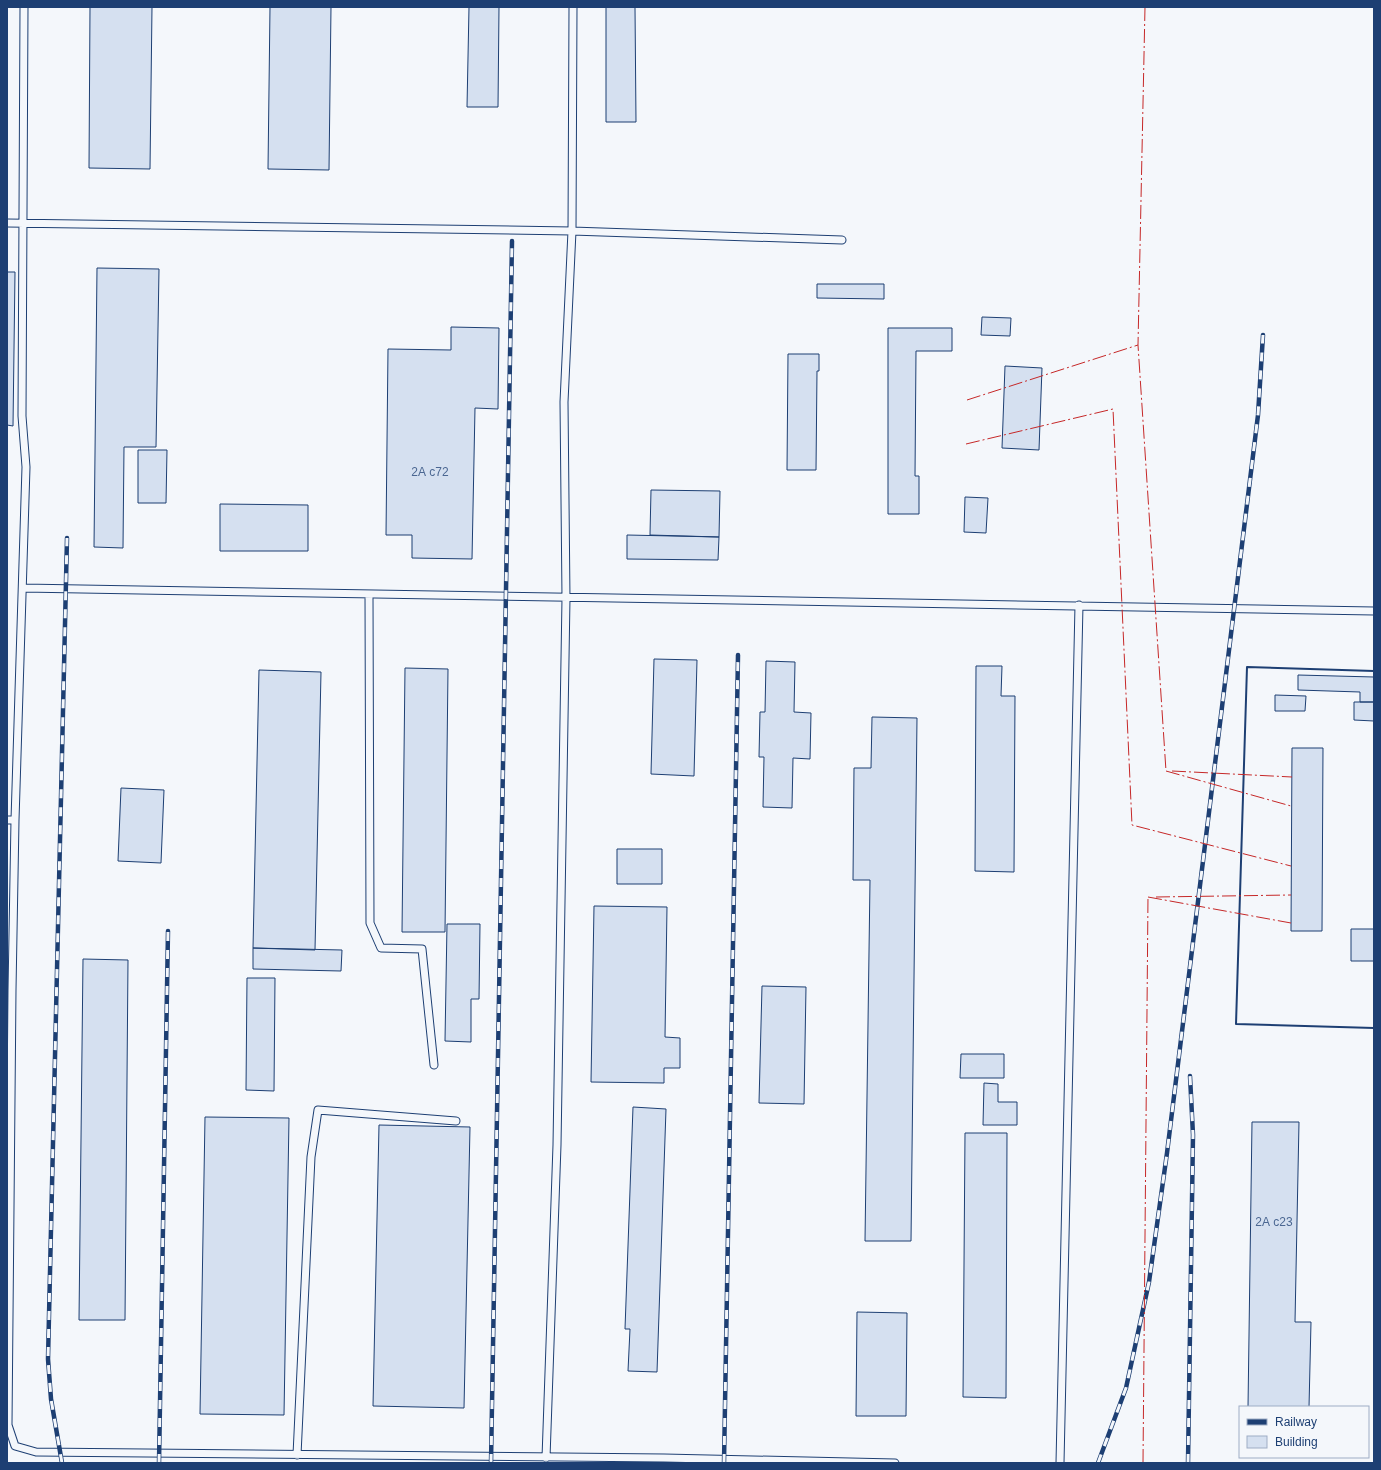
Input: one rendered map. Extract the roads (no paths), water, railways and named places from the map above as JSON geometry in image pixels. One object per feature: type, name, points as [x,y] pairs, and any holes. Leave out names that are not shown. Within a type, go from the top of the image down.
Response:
[{"type":"lane","points":[[24,7],[22,416],[26,468],[15,820],[11,1014],[8,1425],[15,1446],[36,1452],[297,1455],[364,1460],[546,1458],[601,1460],[895,1463]]},
{"type":"lane","points":[[546,1458],[557,1145],[566,598],[564,402],[572,231],[573,7]]},
{"type":"lane","points":[[7,223],[572,231],[842,240]]},
{"type":"lane","points":[[23,588],[1374,611]]},
{"type":"lane","points":[[370,594],[370,923],[380,948],[422,949],[434,1065]]},
{"type":"lane","points":[[1060,1463],[1079,605]]},
{"type":"lane","points":[[7,820],[15,820]]},
{"type":"lane","points":[[297,1455],[311,1157],[318,1110],[456,1121]]},
{"type":"railway","points":[[491,1463],[512,241]]},
{"type":"railway","points":[[1098,1463],[1126,1388],[1149,1282],[1167,1153],[1258,415],[1263,335]]},
{"type":"railway","points":[[62,1463],[51,1399],[48,1359],[67,538]]},
{"type":"railway","points":[[724,1463],[738,655]]},
{"type":"railway","points":[[159,1463],[168,931]]},
{"type":"railway","points":[[1188,1463],[1193,1135],[1190,1076]]}]
